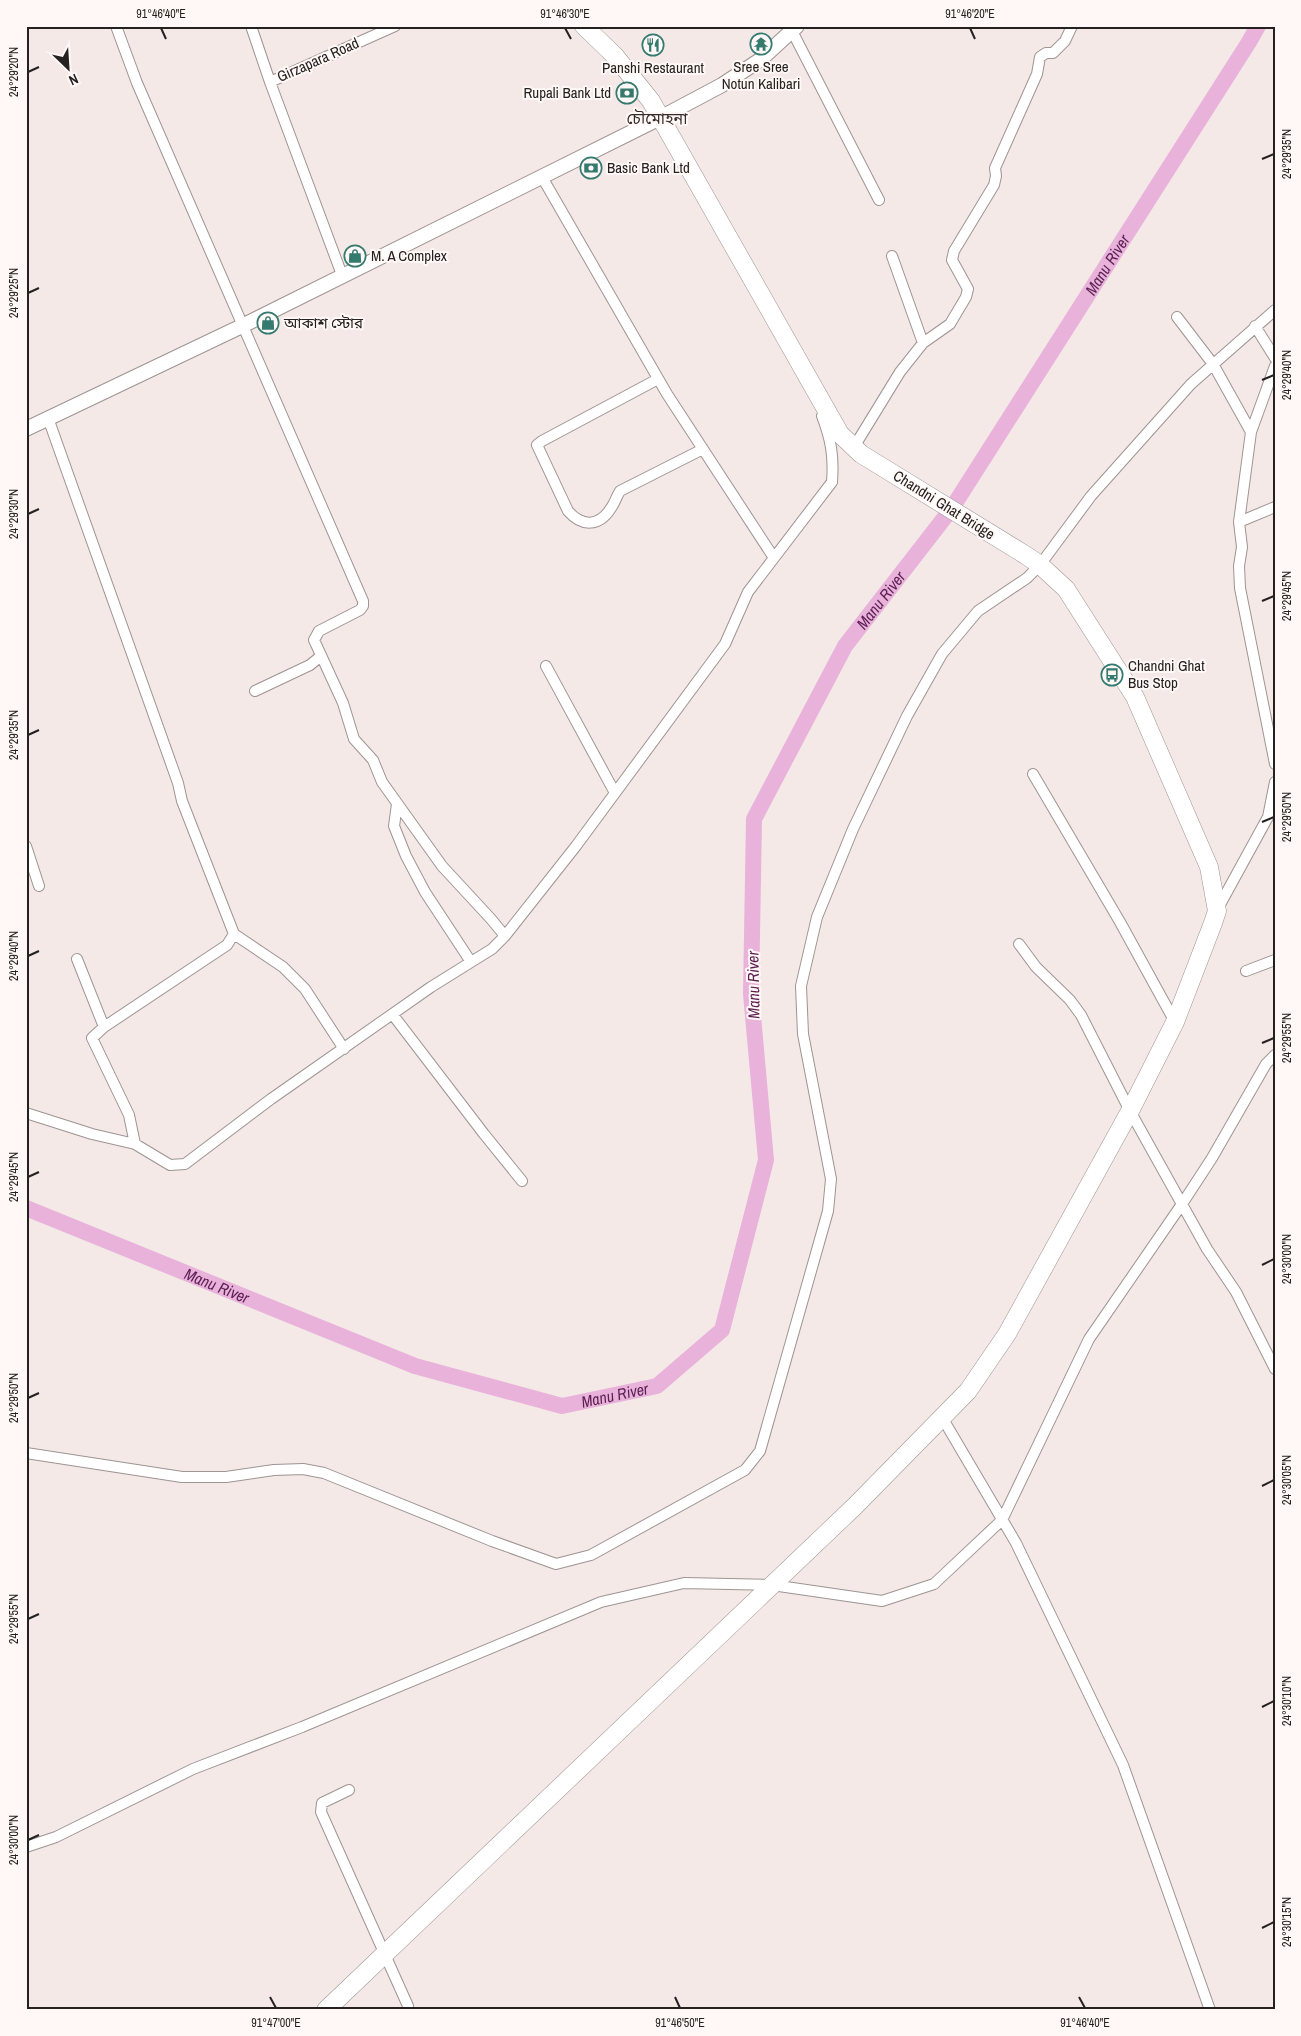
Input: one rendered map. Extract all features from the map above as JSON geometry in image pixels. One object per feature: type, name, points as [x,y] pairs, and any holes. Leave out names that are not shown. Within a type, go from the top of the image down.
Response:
[{"type":"highway","name":"Chandni Ghat Bridge","points":[[584,26],[615,56],[651,101],[840,434],[857,451],[1034,560],[1066,589],[1135,697],[1209,866],[1216,910]]},
{"type":"highway","points":[[326,2010],[772,1585],[943,1418],[968,1391],[1006,1334],[1130,1111],[1175,1022],[1216,910]]},
{"type":"main road","points":[[26,429],[242,326],[660,118],[722,85],[760,60],[794,29]]},
{"type":"street","points":[[116,26],[137,83],[363,601],[363,606],[360,610],[319,631],[314,640],[343,703],[354,739],[373,760],[382,782],[442,866],[505,936]]},
{"type":"street","points":[[251,26],[342,275]]},
{"type":"street","name":"Girzapara Road","points":[[270,82],[395,26]]},
{"type":"street","points":[[857,451],[900,372],[924,343],[950,324],[966,297],[968,289],[952,260],[954,251],[994,185],[995,168],[1037,74],[1040,57],[1046,53],[1053,53],[1065,41],[1072,26]]},
{"type":"street","points":[[794,29],[879,200]]},
{"type":"street","points":[[542,177],[658,379],[774,558]]},
{"type":"street","points":[[892,256],[924,343]]},
{"type":"street","points":[[26,1453],[182,1477],[226,1477],[274,1470],[303,1469],[324,1473],[484,1538],[556,1564],[591,1555],[746,1470],[760,1451],[828,1210],[831,1179],[803,1034],[801,986],[817,917],[853,829],[907,716],[942,654],[978,611],[1026,578],[1034,560],[1191,384],[1275,310]]},
{"type":"street","points":[[1177,318],[1213,364],[1251,432]]},
{"type":"street","points":[[1255,326],[1275,358]]},
{"type":"street","points":[[1275,366],[1251,432],[1239,522],[1242,548],[1239,566],[1240,588],[1275,764]]},
{"type":"street","points":[[26,1113],[92,1134],[135,1144],[170,1165],[185,1164],[271,1099],[431,987],[492,949],[505,936],[576,846],[725,644],[748,592],[832,482],[831,440],[808,378]]},
{"type":"street","points":[[658,379],[537,445],[568,511],[576,520],[583,523],[591,523],[601,518],[611,508],[614,499],[620,491],[703,449]]},
{"type":"street","points":[[48,418],[178,783],[182,801],[234,934],[284,967],[305,989],[344,1049]]},
{"type":"street","points":[[1239,522],[1275,507]]},
{"type":"street","points":[[255,691],[310,665],[321,656]]},
{"type":"street","points":[[546,666],[615,793]]},
{"type":"street","points":[[1033,774],[1120,922],[1175,1022]]},
{"type":"street","points":[[1216,910],[1268,817],[1275,782]]},
{"type":"street","points":[[398,804],[394,826],[406,856],[425,892],[471,962]]},
{"type":"street","points":[[26,846],[39,886]]},
{"type":"street","points":[[135,1144],[129,1115],[92,1038],[104,1027],[228,945],[234,934]]},
{"type":"street","points":[[1019,944],[1036,967],[1077,1009],[1130,1111],[1182,1204],[1236,1292],[1275,1369]]},
{"type":"street","points":[[77,959],[104,1027]]},
{"type":"street","points":[[1246,971],[1275,960]]},
{"type":"street","points":[[393,1015],[522,1181]]},
{"type":"street","points":[[26,1847],[56,1838],[192,1769],[302,1727],[601,1602],[684,1583],[772,1585],[882,1601],[934,1584],[1002,1520],[1089,1339],[1182,1204],[1212,1158],[1266,1064],[1275,1055]]},
{"type":"street","points":[[943,1418],[1016,1543],[1123,1765],[1210,2010]]},
{"type":"street","points":[[349,1790],[322,1803],[321,1812],[408,2006],[408,2010]]},
{"type":"waterway","name":"Manu River","points":[[26,1208],[415,1366],[562,1406],[657,1386],[722,1330],[766,1160],[751,994],[754,819],[845,646],[952,508],[1258,26]]},
{"type":"place","name":"Sree Sree Notun Kalibari","points":[[761,44]]},
{"type":"place","name":"Panshi Restaurant","points":[[653,45]]},
{"type":"place","name":"Rupali Bank Ltd","points":[[627,93]]},
{"type":"place","name":"Basic Bank Ltd","points":[[591,168]]},
{"type":"place","name":"M. A Complex","points":[[355,256]]},
{"type":"place","name":"আকাশ স্টোর","points":[[268,323]]},
{"type":"place","name":"Chandni Ghat Bus Stop","points":[[1112,675]]},
{"type":"district","name":"চৌমোহনা","points":[[657,118]]}]
